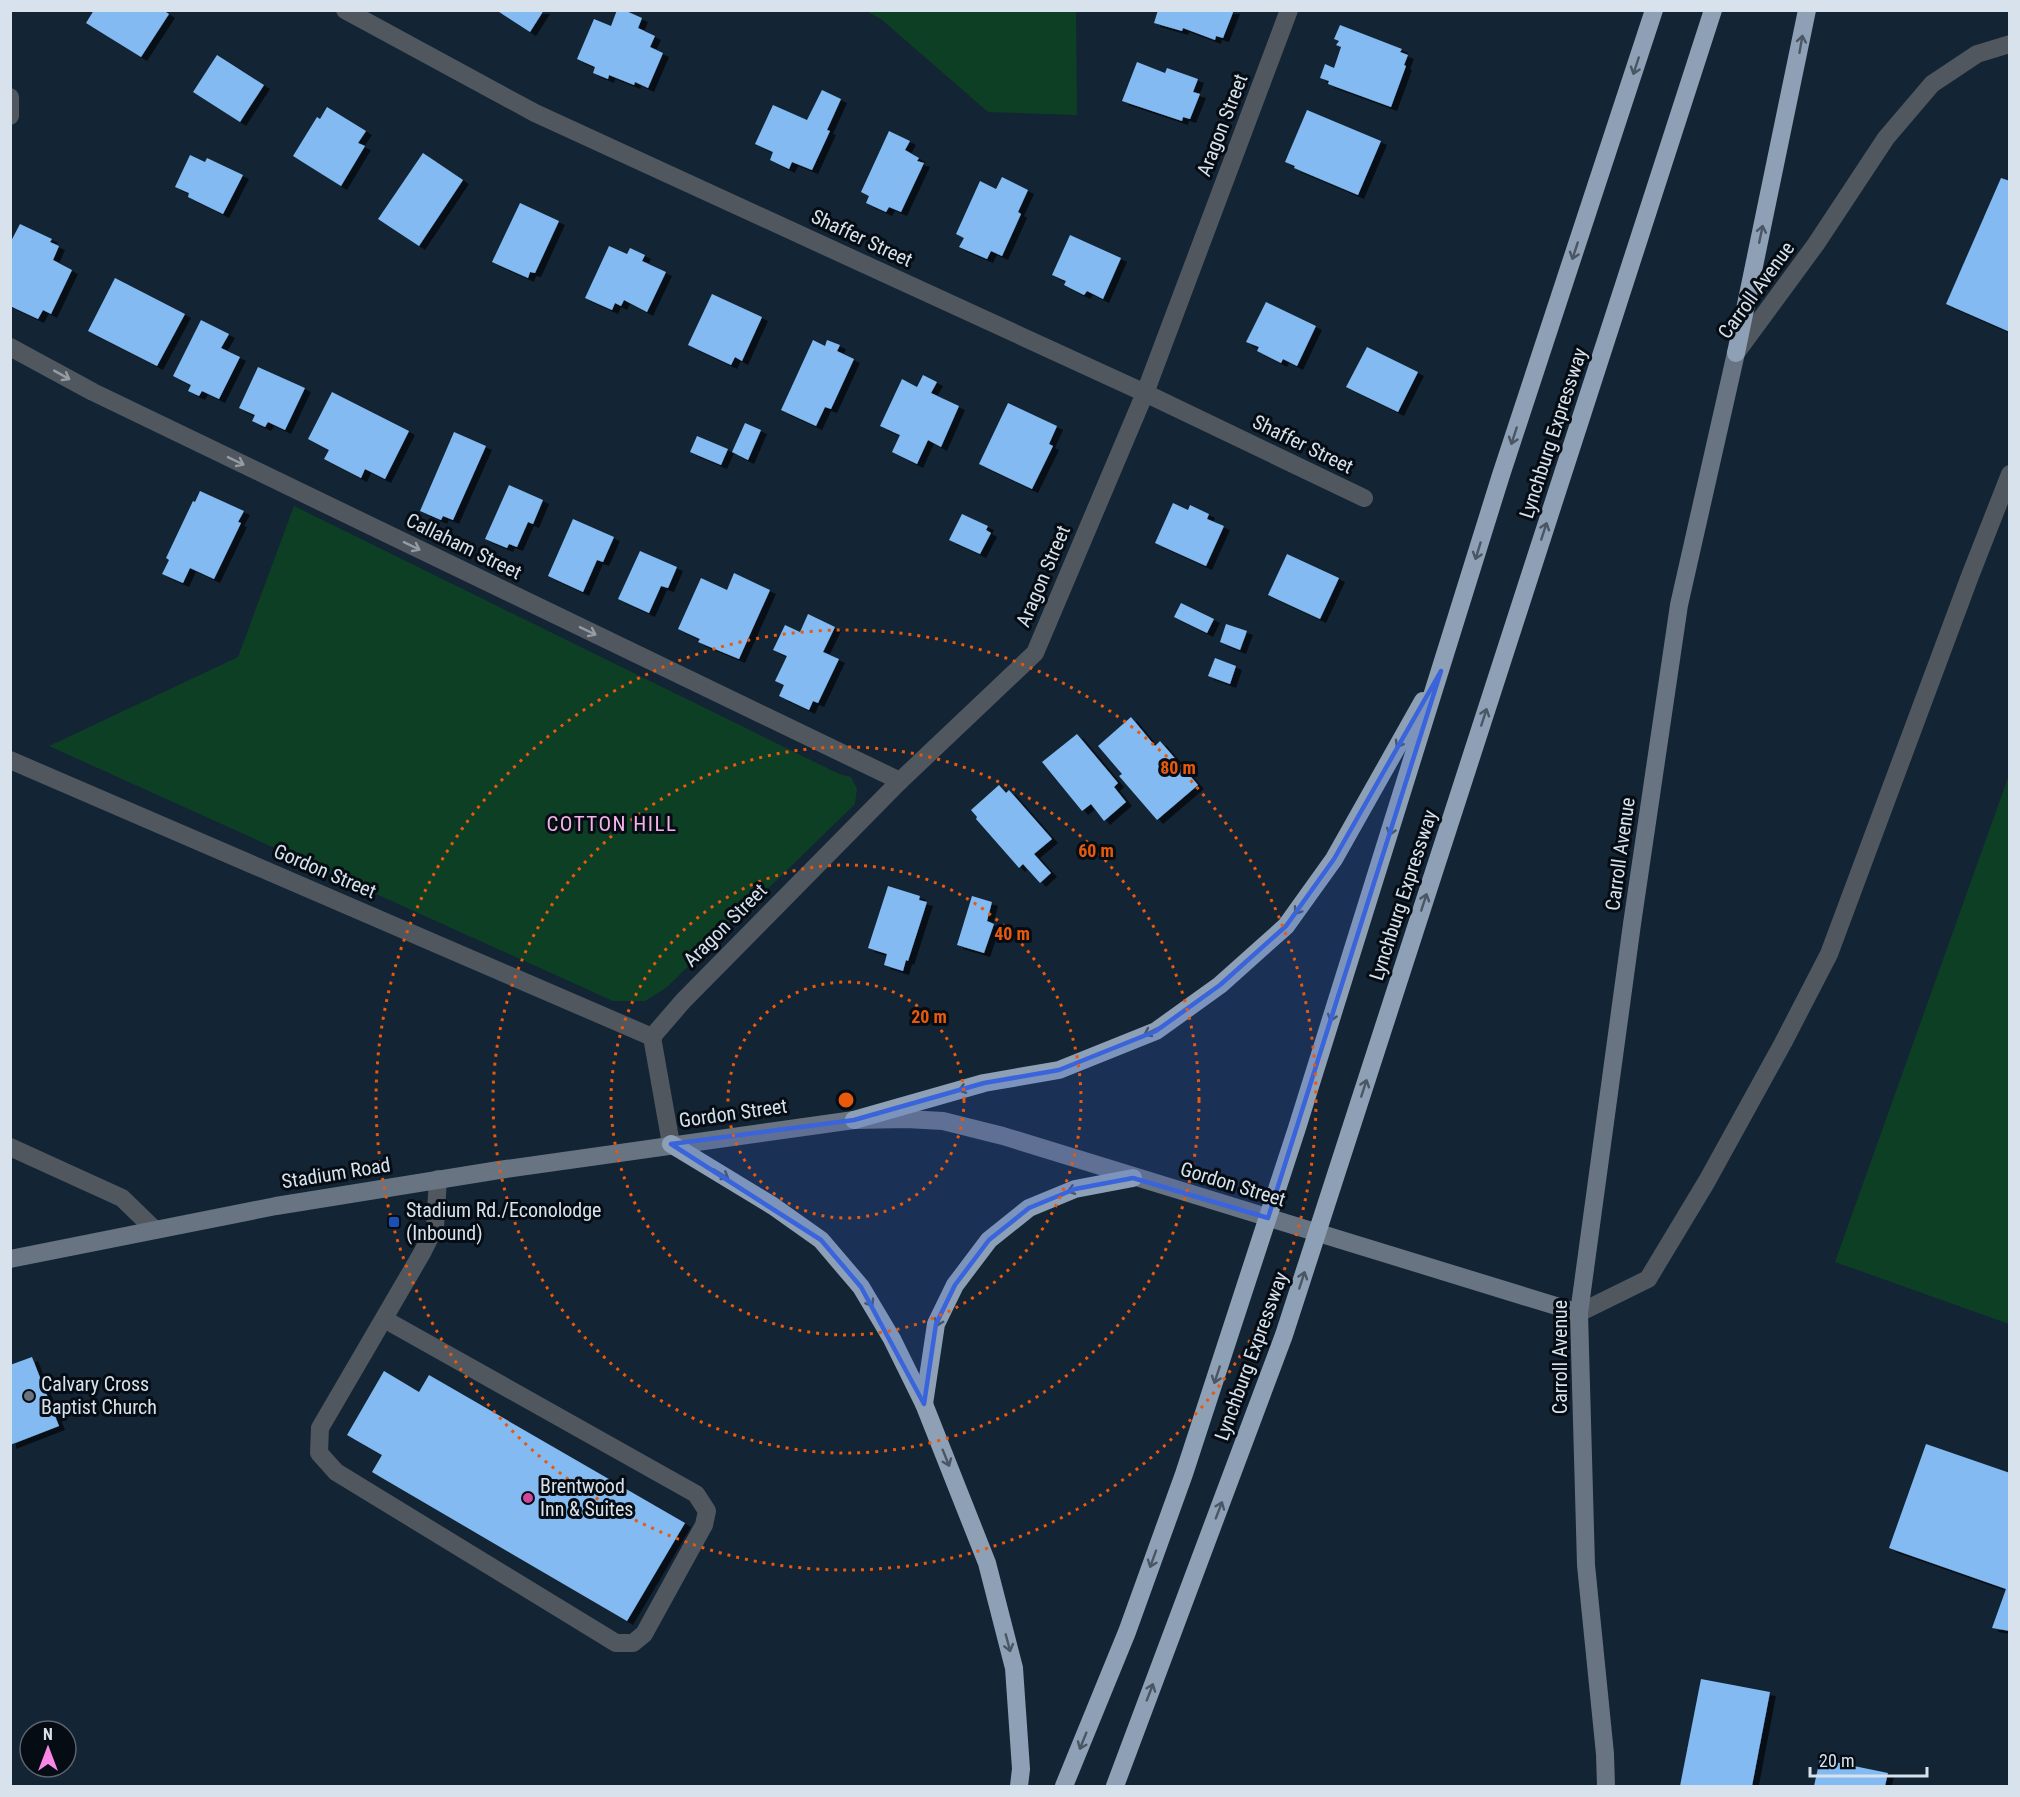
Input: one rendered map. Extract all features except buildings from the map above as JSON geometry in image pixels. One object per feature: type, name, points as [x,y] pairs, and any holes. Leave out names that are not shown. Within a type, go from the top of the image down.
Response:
[{"type":"highway","name":"Lynchburg Expressway","points":[[1064,1786],[1127,1632],[1184,1474],[1297,1128],[1501,475],[1654,10]]},
{"type":"highway","name":"Lynchburg Expressway","points":[[1115,1786],[1284,1335],[1713,10]]},
{"type":"highway","points":[[1736,353],[1807,10]]},
{"type":"highway","points":[[854,1120],[984,1083],[1059,1070],[1156,1031],[1220,985],[1286,926],[1327,869],[1441,671]]},
{"type":"highway","points":[[671,1144],[773,1206],[821,1239],[861,1287],[892,1339],[924,1404],[987,1563],[1014,1668],[1021,1769],[1019,1786]]},
{"type":"highway","points":[[924,1404],[936,1324],[955,1285],[989,1239],[1029,1208],[1075,1189],[1133,1178]]},
{"type":"street","name":"Shaffer Street","points":[[345,10],[535,113],[1145,393],[1364,498]]},
{"type":"street","name":"Aragon Street","points":[[652,1036],[682,1001],[900,781],[1035,653],[1145,393],[1289,10]]},
{"type":"street","name":"Carroll Avenue","points":[[1606,1786],[1605,1754],[1586,1565],[1579,1313],[1632,924],[1679,605],[1736,353],[1816,244],[1886,138],[1932,84],[1977,54],[2010,44]]},
{"type":"street","points":[[10,97],[10,116]]},
{"type":"street","name":"Callaham Street","points":[[10,347],[103,397],[900,781]]},
{"type":"street","points":[[1579,1313],[1648,1279],[1707,1181],[1829,954],[2010,474]]},
{"type":"street","name":"Gordon Street","points":[[10,760],[652,1036],[671,1144],[854,1120],[943,1121],[1003,1136],[1133,1178],[1579,1313]]},
{"type":"street","name":"Stadium Road","points":[[10,1259],[276,1206],[671,1144]]},
{"type":"street","points":[[10,1147],[122,1198],[155,1230]]},
{"type":"street","points":[[384,1319],[696,1494],[707,1511],[704,1525],[644,1634],[633,1643],[616,1643],[336,1472],[319,1453],[320,1428],[435,1227],[438,1179]]},
{"type":"highlighted area","points":[[1441,671],[1268,1218],[1133,1178],[1075,1189],[1029,1208],[989,1240],[955,1285],[936,1324],[924,1404],[861,1287],[821,1240],[671,1144],[854,1120],[984,1083],[1059,1070],[1156,1031],[1220,985],[1286,926],[1334,859]]},
{"type":"green space","points":[[866,11],[1076,11],[1077,115],[988,112],[881,19]]},
{"type":"green space","points":[[294,506],[839,774],[851,777],[857,789],[855,804],[666,988],[645,1001],[613,1001],[49,746],[238,657]]},
{"type":"green space","points":[[2009,775],[2009,1324],[1835,1262]]},
{"type":"place","name":"Stadium Rd./Econolodge (Inbound)","points":[[394,1222]]},
{"type":"place","name":"Calvary Cross Baptist Church","points":[[29,1396]]},
{"type":"place","name":"Brentwood Inn & Suites","points":[[528,1498]]},
{"type":"district","name":"COTTON HILL","points":[[612,824]]}]
